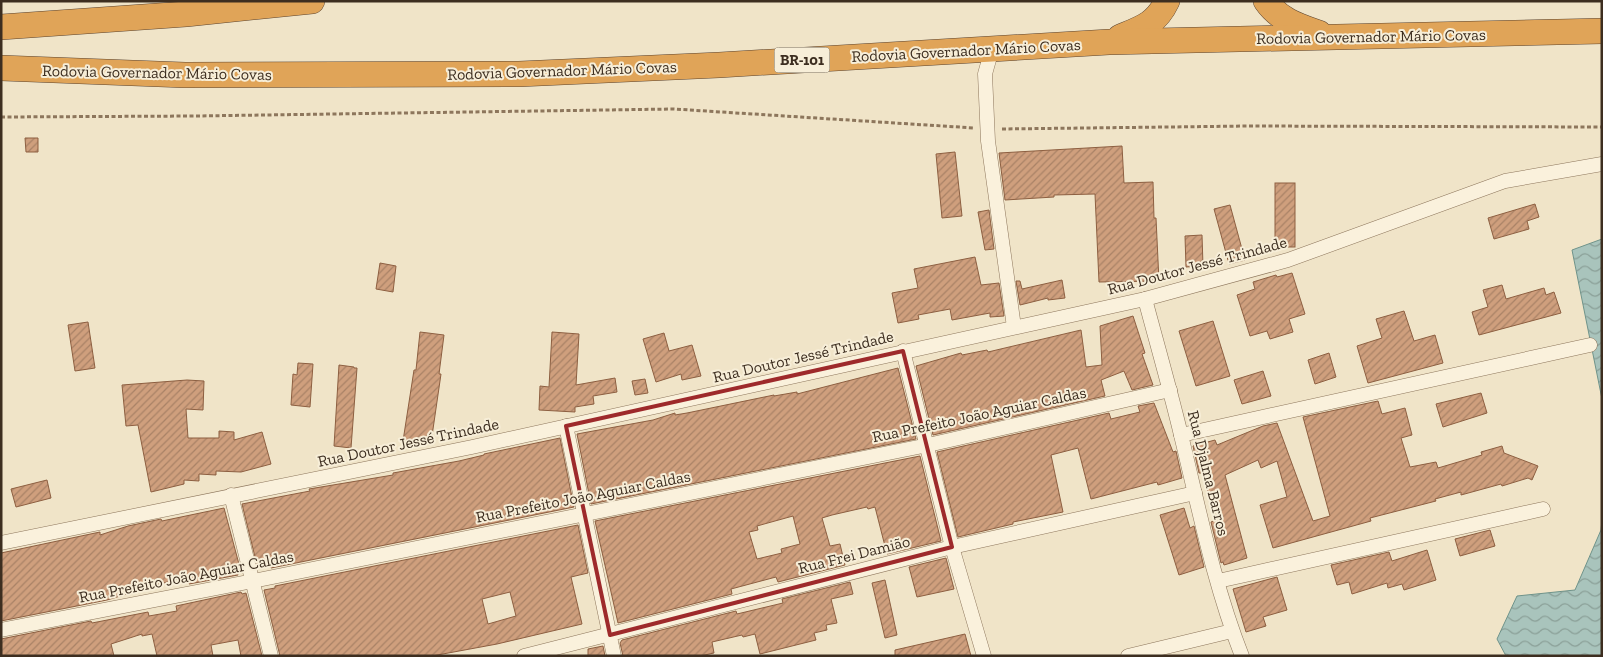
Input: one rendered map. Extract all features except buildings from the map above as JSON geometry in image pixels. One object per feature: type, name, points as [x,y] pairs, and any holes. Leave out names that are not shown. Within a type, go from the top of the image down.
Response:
[{"type":"highway","points":[[1,27],[186,14],[312,1]]},
{"type":"highway","points":[[1109,42],[1149,24],[1158,15],[1167,1]]},
{"type":"highway","points":[[1266,1],[1287,21],[1328,37]]},
{"type":"highway","name":"Rodovia Governador Mário Covas","points":[[1,68],[185,75],[519,74],[1109,42],[1602,31]]},
{"type":"street","points":[[992,49],[986,74],[987,129],[1014,327]]},
{"type":"street","name":"Rua Doutor Jessé Trindade","points":[[1,544],[472,447],[1145,298],[1288,260],[1505,181],[1602,164]]},
{"type":"street","name":"Rua Djalma Barros","points":[[1145,298],[1218,581],[1232,630],[1242,656]]},
{"type":"street","points":[[1181,435],[1590,345]]},
{"type":"street","points":[[903,351],[952,547],[984,656]]},
{"type":"street","name":"Rua Prefeito João Aguiar Caldas","points":[[1,630],[928,445],[1170,390]]},
{"type":"street","points":[[566,426],[614,656]]},
{"type":"street","name":"Rua Frei Damião","points":[[524,656],[952,547],[1195,493]]},
{"type":"street","points":[[231,496],[271,656]]},
{"type":"street","points":[[1218,581],[1543,509]]},
{"type":"street","points":[[1128,656],[1232,630]]},
{"type":"path","points":[[1,116],[196,116],[674,109],[987,129],[1250,126],[1602,127]]},
{"type":"highlighted area","points":[[903,351],[952,547],[610,635],[566,426]]},
{"type":"water","points":[[1602,239],[1602,399],[1572,250]]},
{"type":"water","points":[[1602,520],[1602,656],[1506,656],[1497,639],[1517,596],[1575,590],[1601,530]]}]
